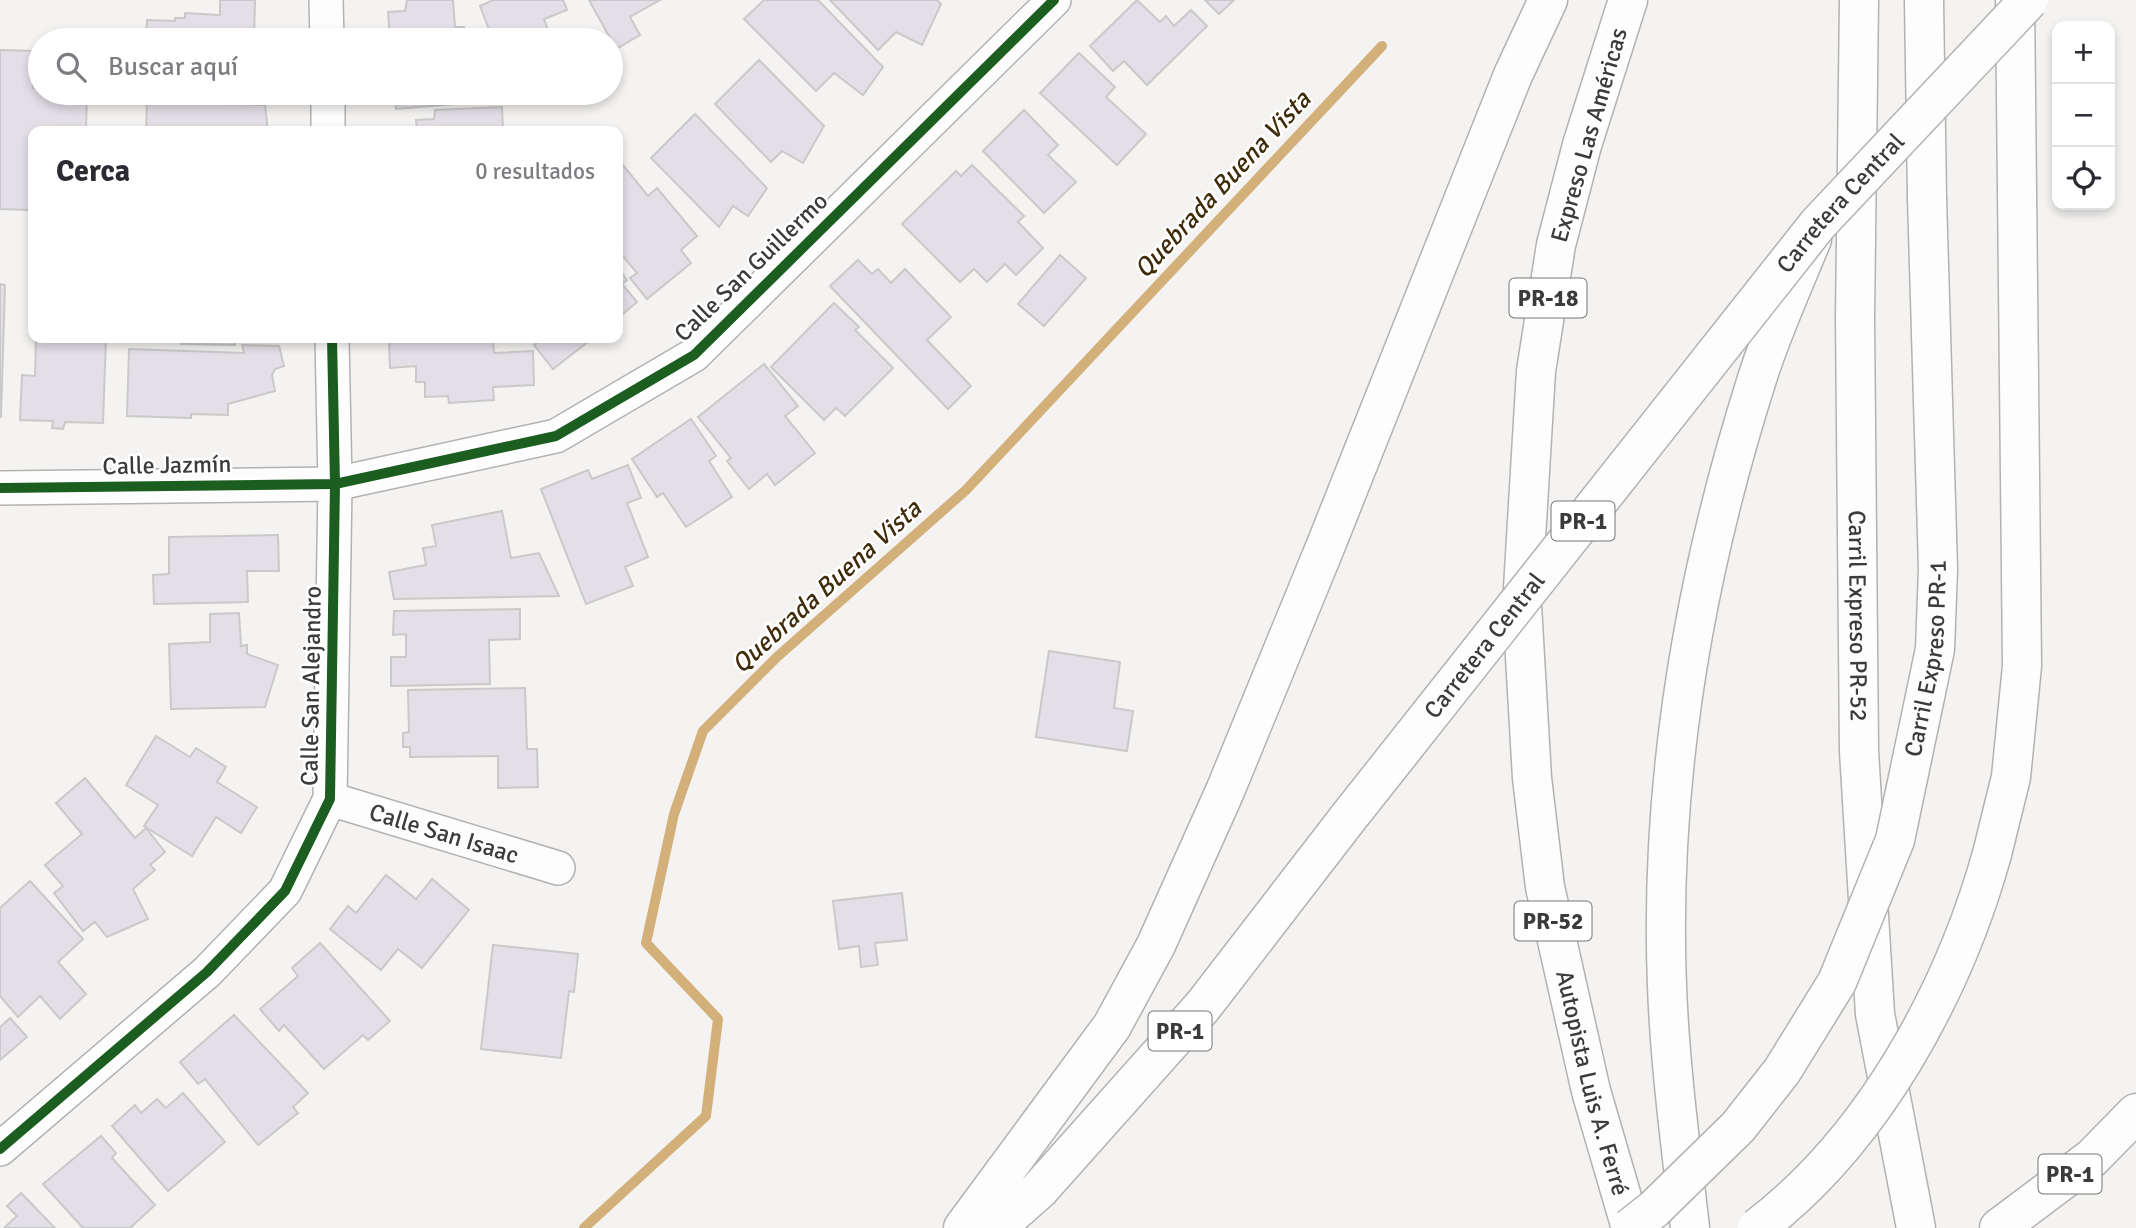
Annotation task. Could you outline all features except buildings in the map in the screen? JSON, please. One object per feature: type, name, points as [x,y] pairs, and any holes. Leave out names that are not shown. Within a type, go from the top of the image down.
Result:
[{"type":"highway","points":[[963,1228],[1112,1026],[1156,944],[1226,791],[1513,75],[1548,0]]},
{"type":"highway","name":"Expreso Las Américas","points":[[1522,606],[1536,371],[1556,245],[1582,145],[1628,0]]},
{"type":"highway","name":"Carril Expreso PR-52","points":[[1859,0],[1855,318],[1859,751],[1875,1014],[1916,1228]]},
{"type":"highway","name":"Carril Expreso PR-1","points":[[1631,1228],[1738,1127],[1782,1071],[1837,982],[1895,840],[1935,649],[1938,569],[1924,0]]},
{"type":"highway","points":[[1757,1228],[1784,1208],[1826,1166],[1906,1054],[1943,989],[1979,902],[2011,777],[2022,666],[2015,0]]},
{"type":"highway","name":"Carretera Central","points":[[996,1228],[1038,1190],[1203,1006],[1348,818],[1818,224],[2029,0]]},
{"type":"highway","points":[[1690,1228],[1667,985],[1671,798],[1687,668],[1722,499],[1741,432],[1757,379],[1818,224]]},
{"type":"highway","name":"Autopista Luis A. Ferré","points":[[1522,606],[1532,778],[1545,887],[1591,1091],[1631,1228]]},
{"type":"highway","name":"PR-1","points":[[1998,1228],[2092,1158],[2136,1113]]},
{"type":"street","points":[[326,0],[327,28]]},
{"type":"street","name":"Calle San Guillermo","points":[[335,484],[556,436],[694,355],[1054,0]]},
{"type":"street","points":[[328,105],[328,126]]},
{"type":"street","name":"Calle San Alejandro","points":[[0,1149],[207,972],[285,891],[330,799],[335,484],[332,343]]},
{"type":"street","name":"Calle Jazmín","points":[[0,488],[335,484]]},
{"type":"street","name":"Calle San Isaac","points":[[330,799],[558,869]]},
{"type":"waterway","name":"Quebrada Buena Vista","points":[[584,1228],[706,1116],[718,1019],[646,943],[674,814],[703,731],[777,657],[966,490],[1382,46]]},
{"type":"cycle path","points":[[0,488],[335,484],[556,436],[694,355],[1054,0]]},
{"type":"cycle path","points":[[0,1149],[207,972],[285,891],[330,799],[335,484],[332,343]]}]
